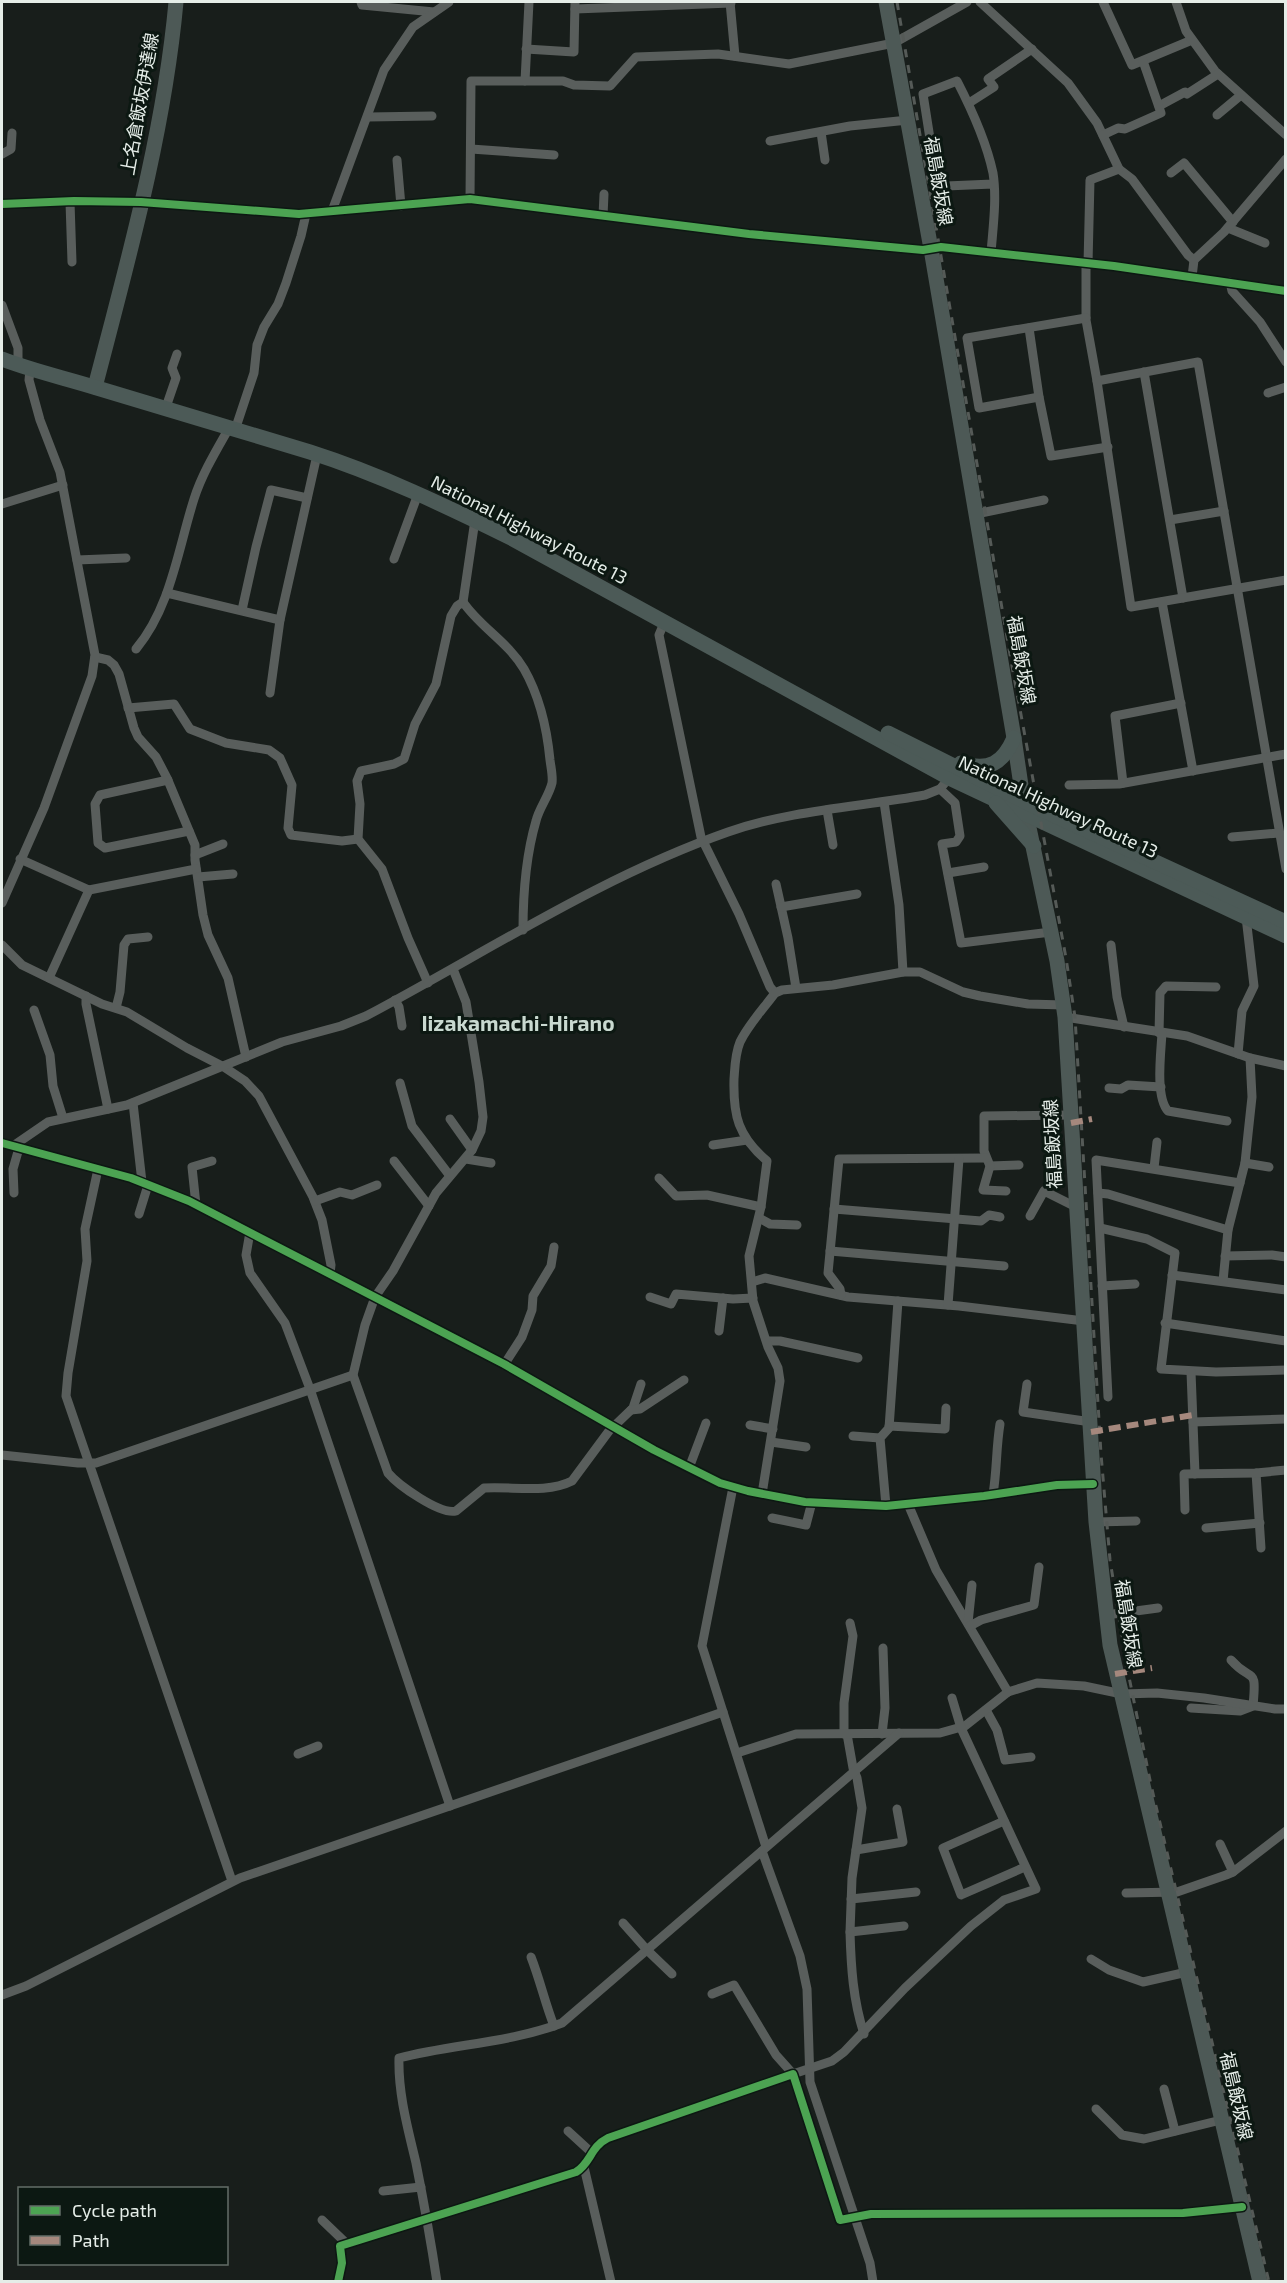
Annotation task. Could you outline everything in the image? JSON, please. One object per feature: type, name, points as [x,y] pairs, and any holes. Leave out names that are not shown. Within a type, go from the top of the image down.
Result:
[{"type":"highway","name":"National Highway Route 13","points":[[2,359],[24,368],[95,387],[317,455],[418,494],[475,520],[819,705],[944,784],[1024,807],[1038,808],[1286,922]]},
{"type":"highway","name":"National Highway Route 13","points":[[819,705],[883,731],[1024,807],[1286,936]]},
{"type":"highway","points":[[883,731],[958,762],[979,767],[988,766],[1003,758],[1014,738]]},
{"type":"highway","points":[[989,797],[1034,846]]},
{"type":"main road","name":"上名倉飯坂伊達線","points":[[95,387],[160,119],[176,2]]},
{"type":"main road","name":"福島飯坂線","points":[[886,2],[931,249],[1024,807],[1051,932],[1064,1011],[1093,1484],[1106,1615],[1115,1674],[1122,1694],[1260,2282]]},
{"type":"street","points":[[361,2],[362,5],[434,12]]},
{"type":"street","points":[[332,211],[384,70],[413,27],[448,2]]},
{"type":"street","points":[[525,81],[529,2]]},
{"type":"street","points":[[526,49],[574,52],[575,5],[731,2],[735,56]]},
{"type":"street","points":[[470,199],[471,81],[563,81],[574,85],[610,86],[636,57],[718,54],[789,64],[894,43],[967,2]]},
{"type":"street","points":[[980,2],[1068,83],[1103,135],[1119,169],[1132,179],[1194,260]]},
{"type":"street","points":[[1103,2],[1132,65],[1192,40]]},
{"type":"street","points":[[1176,2],[1181,22],[1218,74],[1286,135]]},
{"type":"street","points":[[969,103],[994,87],[988,79],[1032,49]]},
{"type":"street","points":[[1103,135],[1118,128],[1125,129],[1161,114],[1143,61]]},
{"type":"street","points":[[1159,106],[1185,92],[1187,94],[1218,74]]},
{"type":"street","points":[[991,253],[994,208],[993,174],[980,127],[957,81],[923,94],[936,177],[946,186],[993,184]]},
{"type":"street","points":[[1217,115],[1240,94]]},
{"type":"street","points":[[368,117],[432,116]]},
{"type":"street","points":[[770,141],[850,126],[908,120]]},
{"type":"street","points":[[821,132],[825,160]]},
{"type":"street","points":[[2,154],[11,148],[12,133]]},
{"type":"street","points":[[471,149],[554,155]]},
{"type":"street","points":[[1192,277],[1194,260],[1230,225],[1286,159]]},
{"type":"street","points":[[397,160],[400,206]]},
{"type":"street","points":[[1171,173],[1184,163],[1230,225],[1265,243]]},
{"type":"street","points":[[1119,169],[1090,180],[1086,318],[1108,447],[1112,492],[1131,607],[1286,580]]},
{"type":"street","points":[[603,216],[604,194]]},
{"type":"street","points":[[2,204],[70,201],[141,202],[267,213],[306,214],[470,199],[749,234],[923,250],[940,248],[991,253],[1192,277],[1286,291]]},
{"type":"street","points":[[70,201],[72,262]]},
{"type":"street","points":[[136,649],[167,593],[195,496],[209,463],[232,429],[254,373],[257,345],[286,283],[306,214]]},
{"type":"street","points":[[1230,282],[1232,291],[1260,322],[1286,362]]},
{"type":"street","points":[[2,305],[29,380],[40,420],[60,472],[95,657],[92,676],[44,808],[2,903]]},
{"type":"street","points":[[1039,397],[979,408],[967,338],[1086,318]]},
{"type":"street","points":[[1029,328],[1039,397],[1051,456],[1108,447]]},
{"type":"street","points":[[165,410],[176,378],[172,368],[177,354]]},
{"type":"street","points":[[1097,381],[1198,362],[1286,869]]},
{"type":"street","points":[[1144,372],[1183,598]]},
{"type":"street","points":[[1268,393],[1286,387]]},
{"type":"street","points":[[270,693],[280,620],[317,455]]},
{"type":"street","points":[[2,504],[63,485]]},
{"type":"street","points":[[242,610],[255,547],[271,490],[307,498]]},
{"type":"street","points":[[394,559],[418,494]]},
{"type":"street","points":[[976,514],[1044,500]]},
{"type":"street","points":[[1170,520],[1224,511]]},
{"type":"street","points":[[475,520],[463,602],[470,613],[507,646],[524,669],[537,697],[545,724],[552,780],[535,822],[530,847],[523,902],[523,930]]},
{"type":"street","points":[[77,560],[126,558]]},
{"type":"street","points":[[167,593],[280,620]]},
{"type":"street","points":[[428,983],[382,869],[358,839],[358,774],[404,759],[415,724],[436,684],[451,616],[463,602]]},
{"type":"street","points":[[1162,602],[1193,771]]},
{"type":"street","points":[[664,623],[659,635],[702,842],[739,914],[770,987],[775,993]]},
{"type":"street","points":[[95,657],[108,660],[119,674],[138,737],[156,757],[195,845],[197,873],[208,935],[228,978],[246,1057]]},
{"type":"street","points":[[1123,783],[1115,716],[1180,703]]},
{"type":"street","points":[[128,708],[174,704],[189,729],[226,743],[260,748],[275,753],[280,758],[293,789],[288,828],[291,835],[342,841],[358,839]]},
{"type":"street","points":[[1070,785],[1123,783],[1286,754]]},
{"type":"street","points":[[168,780],[100,795],[95,804],[98,843],[105,848],[189,831]]},
{"type":"street","points":[[14,1193],[13,1169],[16,1147],[48,1122],[133,1102],[282,1042],[341,1026],[396,1000],[631,872],[702,842],[771,819],[925,795],[944,784],[955,803],[960,836],[956,842],[942,844],[961,942],[1051,932]]},
{"type":"street","points":[[884,802],[899,905],[903,972]]},
{"type":"street","points":[[827,810],[833,845]]},
{"type":"street","points":[[1232,837],[1279,833]]},
{"type":"street","points":[[195,855],[223,844]]},
{"type":"street","points":[[20,859],[89,890],[197,873],[233,874]]},
{"type":"street","points":[[948,873],[984,867]]},
{"type":"street","points":[[776,884],[796,988]]},
{"type":"street","points":[[50,978],[89,890]]},
{"type":"street","points":[[781,907],[857,894]]},
{"type":"street","points":[[1238,1054],[1242,1011],[1254,986],[1246,917]]},
{"type":"street","points":[[116,1008],[120,992],[124,945],[128,939],[148,937]]},
{"type":"street","points":[[2,945],[22,964],[102,1004],[127,1012],[245,1081],[259,1096],[315,1201],[322,1220],[331,1265],[330,1274]]},
{"type":"street","points":[[1111,945],[1124,1028]]},
{"type":"street","points":[[453,969],[466,1002],[483,1108],[481,1131],[469,1155],[436,1193],[393,1270],[375,1297],[364,1325],[353,1375],[388,1473],[397,1483],[440,1509],[451,1512],[456,1511],[483,1488],[552,1488],[572,1481],[614,1426],[631,1410],[641,1384]]},
{"type":"street","points":[[762,1494],[780,1389],[780,1375],[753,1298],[749,1256],[761,1208],[767,1161],[747,1140],[735,1117],[734,1100],[736,1053],[741,1039],[775,993],[903,972],[920,972],[963,992],[1064,1011],[1124,1028],[1187,1036],[1250,1058],[1286,1066]]},
{"type":"street","points":[[1216,987],[1166,986],[1160,993],[1159,1070],[1163,1106],[1168,1111],[1227,1121]]},
{"type":"street","points":[[86,996],[108,1108]]},
{"type":"street","points":[[396,1000],[402,1026]]},
{"type":"street","points":[[34,1010],[50,1054],[53,1086],[63,1118]]},
{"type":"street","points":[[1223,1281],[1228,1230],[1245,1163],[1252,1097],[1250,1058]]},
{"type":"street","points":[[400,1083],[412,1126],[450,1176]]},
{"type":"street","points":[[1109,1088],[1121,1089],[1128,1085],[1161,1087]]},
{"type":"street","points":[[133,1102],[145,1183],[139,1214]]},
{"type":"street","points":[[1006,1191],[983,1190],[988,1162],[983,1130],[984,1116],[1071,1115]]},
{"type":"street","points":[[450,1119],[469,1155],[492,1163]]},
{"type":"street","points":[[713,1145],[747,1140]]},
{"type":"street","points":[[1154,1168],[1157,1142]]},
{"type":"street","points":[[2,1143],[145,1183],[196,1205],[504,1365],[688,1468],[720,1483],[762,1494],[812,1502],[886,1506],[1057,1485],[1093,1484]]},
{"type":"street","points":[[948,1305],[959,1159]]},
{"type":"street","points":[[841,1295],[840,1289],[828,1273],[839,1160],[959,1159],[1019,1166]]},
{"type":"street","points":[[1108,1397],[1096,1160],[1240,1183]]},
{"type":"street","points":[[196,1205],[192,1167],[212,1161]]},
{"type":"street","points":[[394,1161],[429,1206]]},
{"type":"street","points":[[1245,1163],[1269,1167]]},
{"type":"street","points":[[98,1169],[85,1229],[87,1261],[66,1396],[232,1881]]},
{"type":"street","points":[[658,1178],[676,1196],[707,1195],[761,1208]]},
{"type":"street","points":[[315,1201],[340,1192],[352,1195],[377,1185]]},
{"type":"street","points":[[1029,1215],[1044,1191],[1076,1207]]},
{"type":"street","points":[[1098,1193],[1228,1230]]},
{"type":"street","points":[[834,1209],[981,1221],[989,1215],[1000,1217]]},
{"type":"street","points":[[759,1218],[770,1224],[797,1225]]},
{"type":"street","points":[[1100,1228],[1147,1239],[1175,1253],[1161,1369],[1191,1372],[1286,1370]]},
{"type":"street","points":[[250,1232],[247,1238],[246,1263],[250,1273],[285,1323],[310,1389],[450,1806]]},
{"type":"street","points":[[504,1365],[522,1337],[532,1310],[533,1296],[551,1266],[554,1247]]},
{"type":"street","points":[[830,1251],[1004,1266]]},
{"type":"street","points":[[1225,1256],[1285,1256]]},
{"type":"street","points":[[1172,1275],[1286,1290]]},
{"type":"street","points":[[752,1282],[765,1278],[841,1295],[1084,1321]]},
{"type":"street","points":[[1102,1286],[1134,1284]]},
{"type":"street","points":[[650,1298],[671,1304],[676,1294],[753,1298]]},
{"type":"street","points":[[718,1331],[723,1298]]},
{"type":"street","points":[[886,1506],[880,1438],[889,1426],[898,1301]]},
{"type":"street","points":[[1165,1323],[1286,1341]]},
{"type":"street","points":[[767,1341],[780,1341],[858,1358]]},
{"type":"street","points":[[1191,1372],[1195,1474]]},
{"type":"street","points":[[2,1455],[96,1463],[353,1375]]},
{"type":"street","points":[[631,1410],[640,1409],[684,1380]]},
{"type":"street","points":[[1027,1384],[1023,1412],[1091,1422]]},
{"type":"street","points":[[889,1426],[945,1429],[946,1408]]},
{"type":"street","points":[[1193,1422],[1286,1419]]},
{"type":"street","points":[[688,1468],[706,1423]]},
{"type":"street","points":[[993,1494],[998,1467],[996,1450],[1000,1424]]},
{"type":"street","points":[[750,1425],[773,1429]]},
{"type":"street","points":[[853,1436],[880,1438]]},
{"type":"street","points":[[771,1442],[806,1448]]},
{"type":"street","points":[[1185,1510],[1184,1474],[1256,1473],[1286,1470]]},
{"type":"street","points":[[1256,1473],[1261,1548]]},
{"type":"street","points":[[733,1487],[702,1646],[737,1753],[764,1849],[800,1956],[807,1989],[810,2082],[856,2218],[870,2263],[873,2282]]},
{"type":"street","points":[[772,1518],[806,1525],[812,1502]]},
{"type":"street","points":[[908,1504],[936,1570],[1008,1692]]},
{"type":"street","points":[[1096,1522],[1136,1521]]},
{"type":"street","points":[[1206,1528],[1260,1523]]},
{"type":"street","points":[[969,1624],[1034,1605],[1039,1568]]},
{"type":"street","points":[[969,1624],[972,1585]]},
{"type":"street","points":[[1106,1615],[1158,1608]]},
{"type":"street","points":[[850,1623],[853,1636],[844,1703],[845,1734],[855,1771],[861,1808],[851,1899],[850,1932],[852,1979],[857,2013],[864,2034]]},
{"type":"street","points":[[882,1734],[885,1708],[883,1648]]},
{"type":"street","points":[[1231,1660],[1252,1675],[1255,1682],[1253,1706]]},
{"type":"street","points":[[737,1753],[796,1734],[940,1733],[961,1728],[1008,1692],[1030,1684],[1059,1684],[1122,1694],[1158,1693],[1253,1706],[1286,1708]]},
{"type":"street","points":[[338,2282],[342,2264],[340,2247],[576,2172],[584,2167],[600,2142],[608,2138],[832,2061],[864,2034],[899,1994],[971,1926],[1004,1900],[1036,1889],[961,1728],[952,1698]]},
{"type":"street","points":[[1191,1708],[1240,1711],[1253,1706]]},
{"type":"street","points":[[986,1710],[997,1730],[1005,1760],[1031,1757]]},
{"type":"street","points":[[2,1995],[26,1986],[232,1881],[723,1712]]},
{"type":"street","points":[[436,2282],[428,2220],[402,2100],[399,2058],[500,2040],[562,2023],[899,1733]]},
{"type":"street","points":[[298,1754],[318,1746]]},
{"type":"street","points":[[856,1850],[903,1842],[897,1809]]},
{"type":"street","points":[[1004,1821],[943,1848],[961,1895],[1025,1867]]},
{"type":"street","points":[[1126,1893],[1177,1892],[1233,1872],[1284,1834]]},
{"type":"street","points":[[1220,1844],[1233,1872]]},
{"type":"street","points":[[851,1899],[916,1892]]},
{"type":"street","points":[[623,1923],[646,1950],[672,1974]]},
{"type":"street","points":[[850,1932],[904,1926]]},
{"type":"street","points":[[531,1957],[542,1987],[542,1996],[554,2026]]},
{"type":"street","points":[[1091,1959],[1109,1970],[1143,1982],[1186,1972]]},
{"type":"street","points":[[712,1994],[734,1985],[776,2055],[793,2074],[840,2220],[871,2214],[1183,2213],[1242,2207]]},
{"type":"street","points":[[1164,2089],[1176,2131]]},
{"type":"street","points":[[1096,2109],[1122,2135],[1144,2139],[1221,2120]]},
{"type":"street","points":[[568,2131],[592,2153]]},
{"type":"street","points":[[584,2167],[612,2282]]},
{"type":"street","points":[[383,2191],[421,2187]]},
{"type":"street","points":[[322,2220],[347,2244]]},
{"type":"railway","points":[[897,2],[1075,1017],[1101,1454],[1110,1560],[1128,1672],[1151,1785],[1269,2282]]},
{"type":"marked path","points":[[1071,1123],[1092,1119]]},
{"type":"marked path","points":[[1091,1432],[1193,1415]]},
{"type":"marked path","points":[[1115,1674],[1152,1668]]},
{"type":"cycle path","points":[[2,204],[74,201],[141,202],[299,214],[470,199],[749,234],[923,250],[941,247],[1114,266],[1286,291]]},
{"type":"cycle path","points":[[2,1143],[131,1178],[189,1201],[504,1364],[654,1450],[720,1483],[805,1502],[886,1506],[984,1496],[1057,1485],[1093,1484]]},
{"type":"cycle path","points":[[338,2282],[342,2263],[340,2246],[576,2172],[608,2138],[793,2074],[840,2220],[871,2214],[1183,2213],[1242,2207]]},
{"type":"district","name":"Iizakamachi-Hirano","points":[[518,1024]]}]
